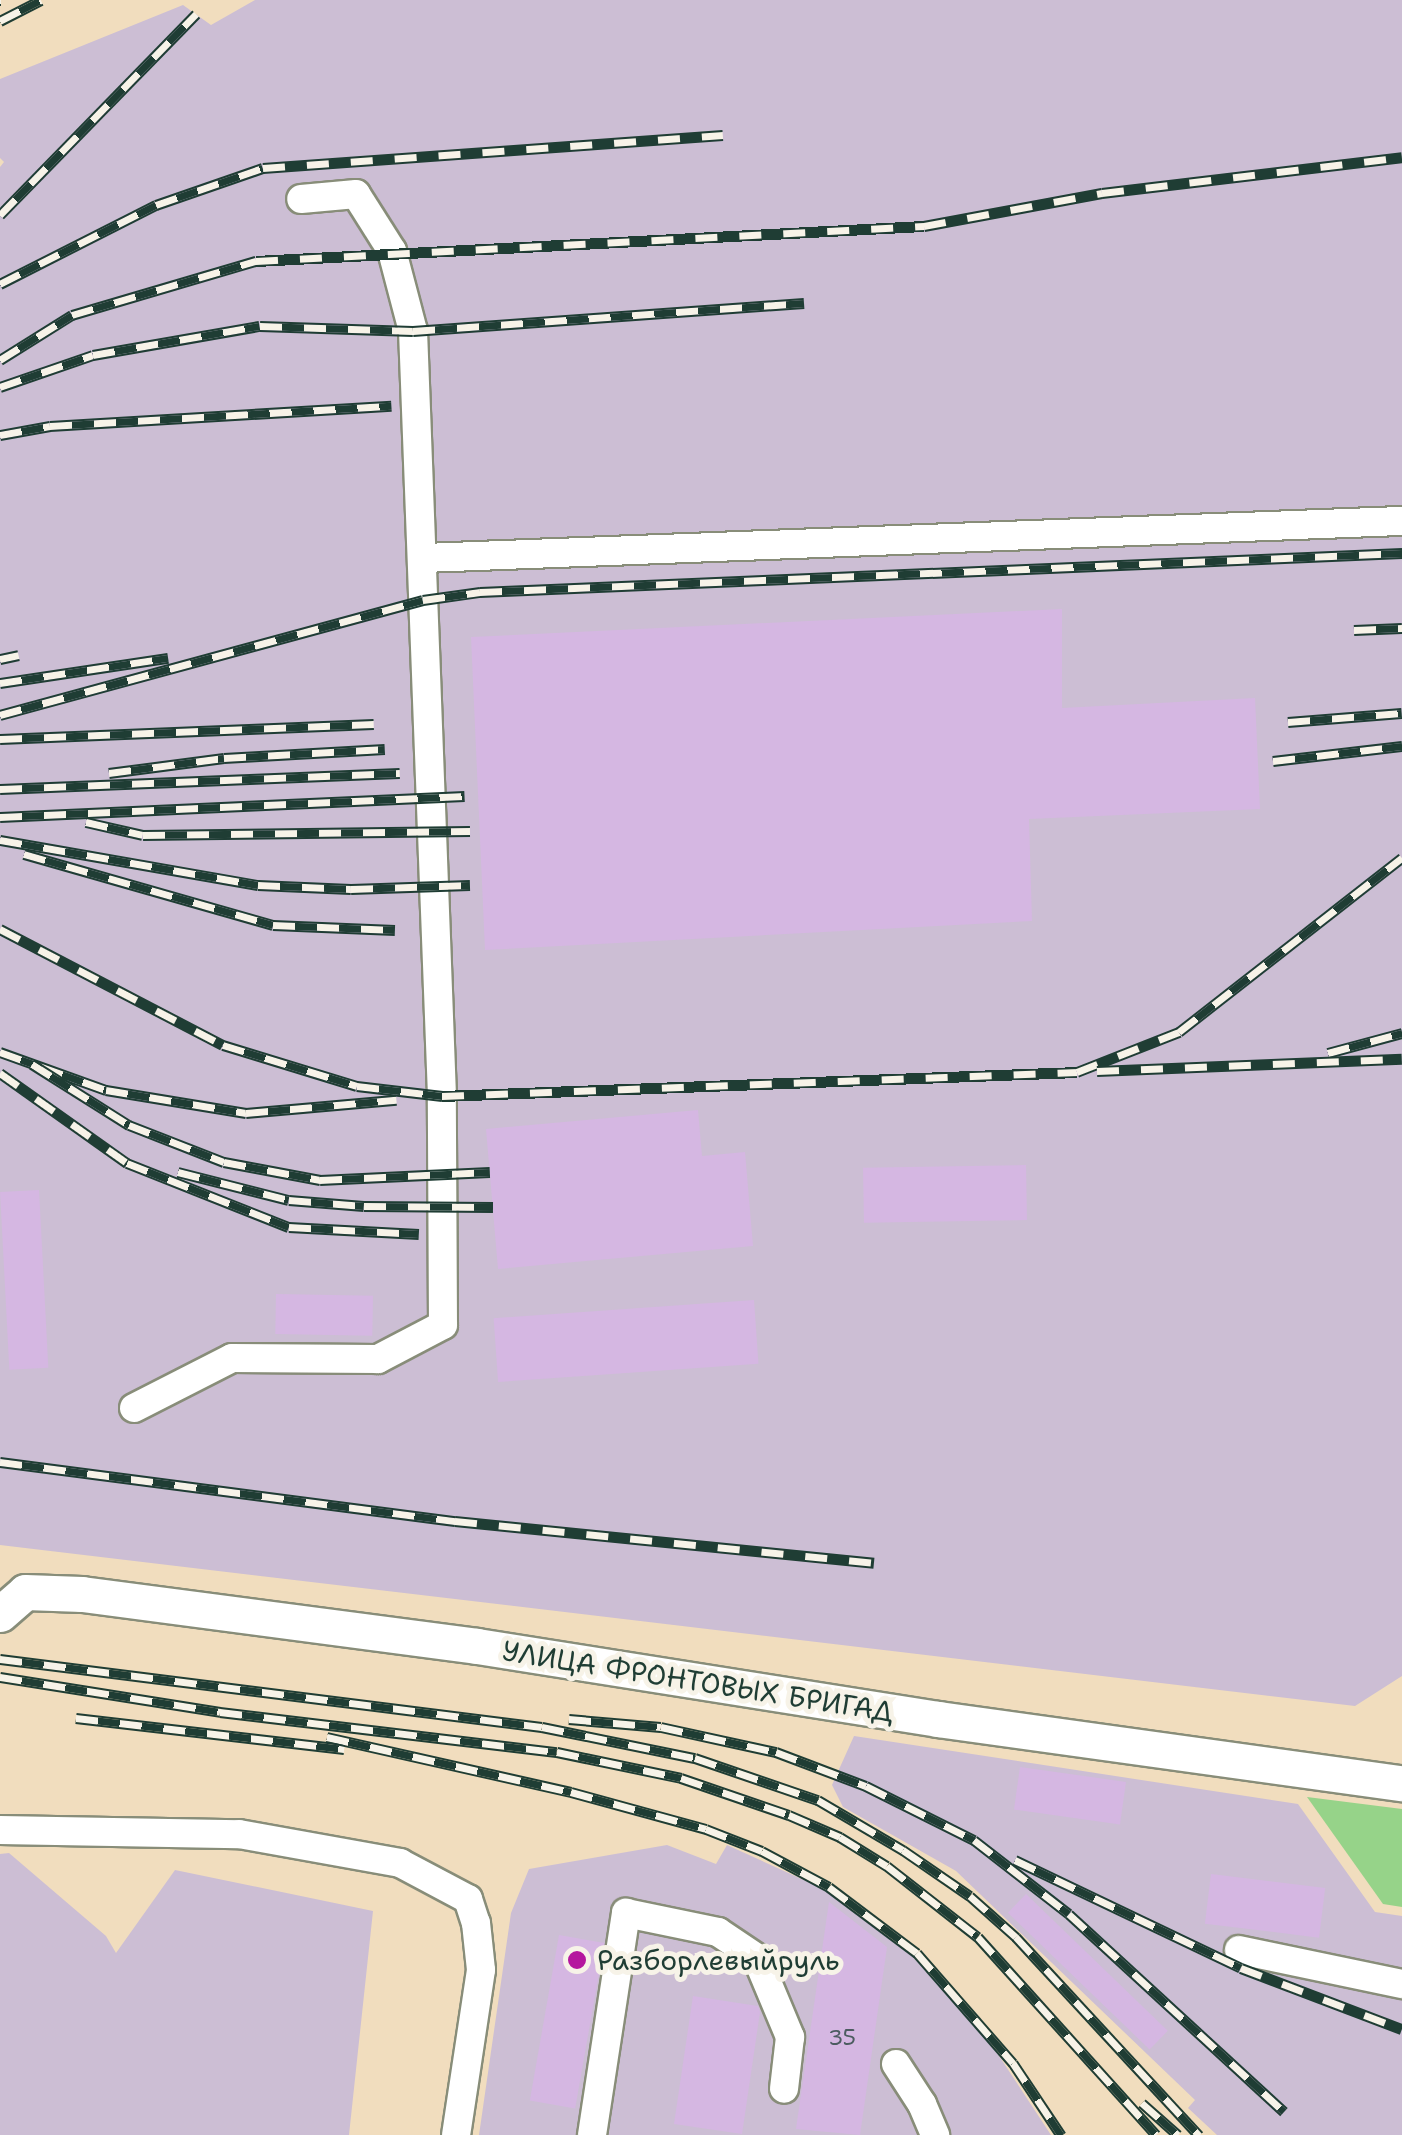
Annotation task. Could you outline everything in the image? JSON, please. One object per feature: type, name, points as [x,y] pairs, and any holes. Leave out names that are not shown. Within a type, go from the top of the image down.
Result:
[{"type":"main road","name":"УЛИЦА ФРОНТОВЫХ БРИГАД","points":[[8,1597],[82,1594],[477,1646],[938,1719],[1402,1783]]},
{"type":"street","points":[[134,1408],[232,1358],[378,1359],[443,1325],[442,1096],[414,331],[392,251],[356,194],[301,199]]},
{"type":"street","points":[[424,558],[1402,521]]},
{"type":"street","points":[[0,1830],[239,1834],[400,1863],[468,1899],[476,1923],[481,1970],[456,2135]]},
{"type":"street","points":[[592,2135],[626,1913],[718,1932],[756,1958],[790,2037],[784,2089]]},
{"type":"street","points":[[1239,1950],[1402,1984]]},
{"type":"street","points":[[896,2064],[922,2104],[935,2135]]},
{"type":"shaded area","points":[[255,0],[1402,0],[1402,1676],[1355,1706],[0,1545],[0,167],[4,162],[0,158],[0,79],[183,5],[211,25]]},
{"type":"shaded area","points":[[854,1736],[1298,1804],[1375,1912],[1402,1916],[1402,2135],[1217,2135],[1188,2108],[1195,2100],[956,1871],[843,1807],[832,1785]]},
{"type":"shaded area","points":[[667,1845],[716,1864],[727,1845],[826,1890],[910,1954],[976,2021],[1051,2135],[479,2135],[511,1913],[529,1869]]},
{"type":"shaded area","points":[[9,1853],[106,1936],[116,1953],[175,1870],[373,1911],[349,2135],[0,2135],[0,1854]]},
{"type":"green space","points":[[1307,1797],[1402,1809],[1402,1907],[1383,1904]]},
{"type":"building","points":[[1062,609],[1062,708],[1255,698],[1260,809],[1029,819],[1032,921],[485,950],[471,637]]},
{"type":"building","points":[[698,1110],[702,1156],[745,1152],[753,1246],[498,1269],[486,1129]]},
{"type":"building","points":[[1026,1165],[1027,1220],[864,1223],[863,1168]]},
{"type":"building","points":[[39,1190],[48,1368],[9,1370],[0,1192]]},
{"type":"building","points":[[276,1294],[373,1296],[372,1336],[275,1334]]},
{"type":"building","points":[[754,1300],[758,1364],[498,1382],[494,1318]]},
{"type":"building","points":[[1020,1767],[1126,1782],[1120,1824],[1014,1810]]},
{"type":"building","points":[[1211,1874],[1325,1888],[1319,1938],[1205,1924]]},
{"type":"building","points":[[1026,1894],[1168,2031],[1150,2050],[1008,1913]]},
{"type":"building","points":[[829,1902],[887,1947],[860,2135],[796,2129]]},
{"type":"building","points":[[559,1935],[604,1943],[575,2108],[530,2100]]},
{"type":"building","points":[[693,1996],[758,2006],[742,2134],[674,2124]]},
{"type":"railway","points":[[0,21],[41,0]]},
{"type":"railway","points":[[0,215],[196,14]]},
{"type":"railway","points":[[0,284],[156,205],[263,168],[723,135]]},
{"type":"railway","points":[[0,360],[72,315],[256,261],[924,226],[1102,193],[1402,157]]},
{"type":"railway","points":[[0,387],[93,355],[260,326],[413,331],[804,303]]},
{"type":"railway","points":[[0,435],[50,426],[391,406]]},
{"type":"railway","points":[[0,715],[423,600],[480,592],[1402,553]]},
{"type":"railway","points":[[1354,630],[1402,628]]},
{"type":"railway","points":[[0,659],[19,655]]},
{"type":"railway","points":[[0,683],[168,658]]},
{"type":"railway","points":[[1288,722],[1402,713]]},
{"type":"railway","points":[[0,739],[374,724]]},
{"type":"railway","points":[[1273,761],[1402,746]]},
{"type":"railway","points":[[109,773],[224,758],[385,749]]},
{"type":"railway","points":[[0,789],[400,773]]},
{"type":"railway","points":[[0,817],[465,796]]},
{"type":"railway","points":[[86,822],[143,835],[470,831]]},
{"type":"railway","points":[[0,840],[258,885],[351,889],[470,885]]},
{"type":"railway","points":[[24,854],[273,925],[395,930]]},
{"type":"railway","points":[[0,929],[223,1045],[357,1086],[442,1096],[1077,1072],[1179,1032],[1402,858]]},
{"type":"railway","points":[[1328,1053],[1402,1033]]},
{"type":"railway","points":[[0,1052],[106,1090],[246,1113],[396,1100]]},
{"type":"railway","points":[[1097,1071],[1402,1059]]},
{"type":"railway","points":[[32,1064],[129,1125],[224,1162],[320,1180],[490,1172]]},
{"type":"railway","points":[[0,1073],[127,1163],[289,1227],[419,1234]]},
{"type":"railway","points":[[178,1172],[289,1200],[364,1206],[493,1207]]},
{"type":"railway","points":[[0,1462],[455,1521],[874,1563]]},
{"type":"railway","points":[[0,1659],[542,1727],[695,1758],[818,1800],[903,1850],[970,1896],[1016,1937],[1199,2135]]},
{"type":"railway","points":[[0,1677],[220,1712],[557,1752],[681,1778],[789,1815],[840,1837],[887,1866],[978,1937],[1156,2135]]},
{"type":"railway","points":[[76,1718],[344,1749]]},
{"type":"railway","points":[[569,1719],[661,1727],[776,1752],[866,1786],[974,1840],[1069,1914],[1284,2112]]},
{"type":"railway","points":[[327,1737],[571,1792],[706,1829],[762,1851],[829,1887],[917,1953],[1013,2063],[1061,2135]]},
{"type":"railway","points":[[1015,1860],[1241,1968],[1402,2029]]},
{"type":"railway","points":[[1142,2103],[1178,2135]]},
{"type":"place","name":"Разборлевыйруль","points":[[577,1960]]}]
